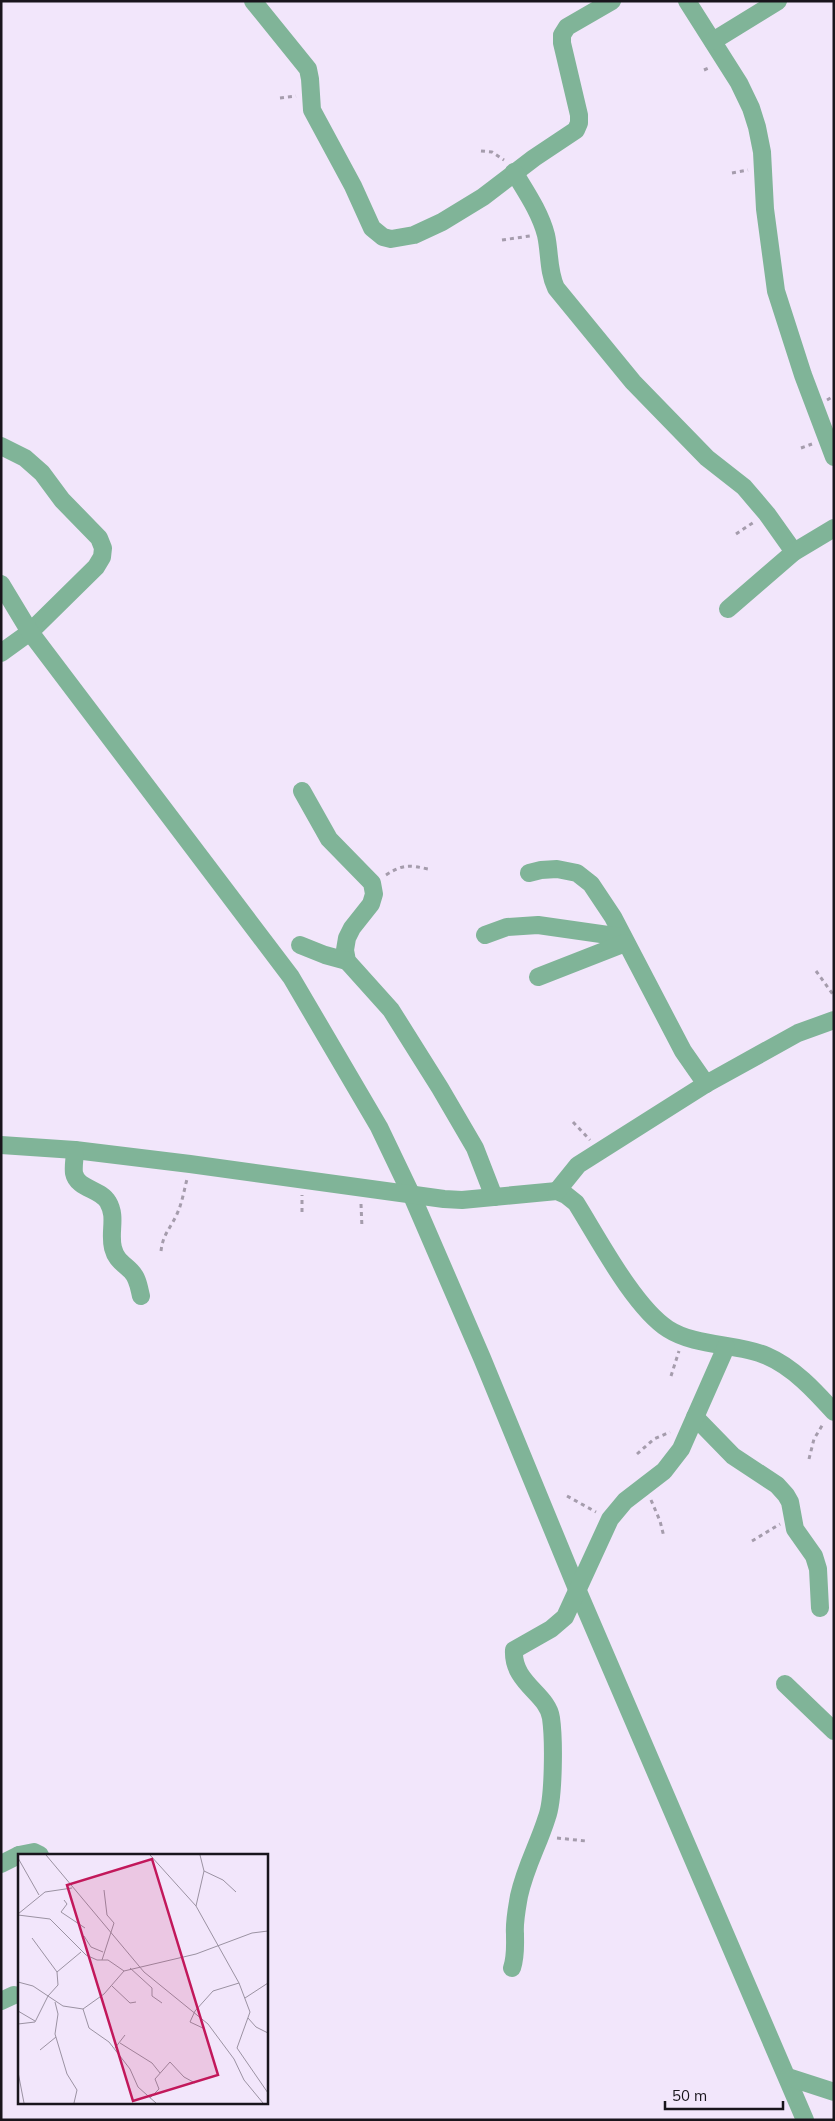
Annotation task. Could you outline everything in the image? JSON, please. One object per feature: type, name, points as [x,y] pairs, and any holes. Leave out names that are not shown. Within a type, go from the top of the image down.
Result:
[{"type":"street","points":[[253,1],[308,69],[312,110],[353,186],[372,228],[383,237],[400,238],[414,235],[442,222],[483,197],[514,172],[576,130],[579,123],[579,115],[562,43],[562,35],[567,27],[612,1]]},
{"type":"street","points":[[687,1],[739,83],[751,108],[762,152],[765,209],[776,291],[803,375],[834,457]]},
{"type":"street","points":[[713,41],[778,1]]},
{"type":"street","points":[[514,172],[534,205],[545,234],[552,279],[556,288],[646,395],[706,458],[744,487],[768,514],[794,552]]},
{"type":"street","points":[[1,446],[25,458],[42,473],[62,500],[99,538],[103,548],[102,557],[96,567],[30,632],[1,653]]},
{"type":"street","points":[[728,609],[794,552],[834,528]]},
{"type":"street","points":[[1,584],[30,632],[291,977],[379,1127],[412,1196],[486,1367],[577,1589],[805,2120]]},
{"type":"street","points":[[302,791],[329,838],[372,883],[374,894],[371,904],[352,928],[347,938],[345,950],[347,961],[391,1010],[440,1088],[475,1148],[494,1197]]},
{"type":"street","points":[[529,874],[541,870],[557,869],[577,874],[591,884],[602,899],[683,1051],[706,1084]]},
{"type":"street","points":[[485,935],[507,927],[538,925],[624,940]]},
{"type":"street","points":[[538,977],[624,940]]},
{"type":"street","points":[[300,945],[347,961]]},
{"type":"street","points":[[557,1191],[578,1165],[706,1084],[798,1033],[834,1020]]},
{"type":"street","points":[[1,1145],[75,1150],[190,1164],[412,1196],[462,1200],[557,1191],[576,1203],[626,1283],[650,1314],[668,1329],[683,1336],[766,1356],[787,1368],[830,1415]]},
{"type":"street","points":[[75,1150],[74,1173],[82,1184],[99,1192],[107,1200],[113,1212],[112,1246],[116,1257],[132,1272],[137,1280],[140,1296]]},
{"type":"street","points":[[512,1968],[516,1958],[514,1933],[524,1872],[547,1817],[551,1800],[551,1716],[545,1705],[516,1668],[514,1650],[551,1629],[565,1618],[610,1519],[625,1501],[664,1471],[681,1449],[726,1347]]},
{"type":"street","points":[[692,1424],[733,1456],[777,1485],[790,1502],[791,1518],[795,1529],[814,1556],[818,1570],[820,1608]]},
{"type":"street","points":[[785,1684],[834,1730]]},
{"type":"street","points":[[24,1854],[34,1852],[38,1854]]},
{"type":"street","points":[[1,1864],[18,1856]]},
{"type":"street","points":[[788,2077],[834,2092]]},
{"type":"path","points":[[481,151],[492,152],[502,158],[514,172]]},
{"type":"path","points":[[502,240],[545,234]]},
{"type":"path","points":[[736,534],[768,514]]},
{"type":"path","points":[[372,883],[400,867],[411,865],[428,869]]},
{"type":"path","points":[[816,971],[834,996]]},
{"type":"path","points":[[573,1122],[601,1151]]},
{"type":"path","points":[[161,1251],[162,1238],[176,1216],[182,1201],[190,1164]]},
{"type":"path","points":[[361,1188],[362,1228]]},
{"type":"path","points":[[671,1376],[683,1336]]},
{"type":"path","points":[[809,1459],[814,1438],[830,1415]]},
{"type":"path","points":[[637,1454],[654,1439],[692,1424]]},
{"type":"path","points":[[643,1487],[660,1521],[664,1537]]},
{"type":"path","points":[[567,1496],[610,1519]]},
{"type":"path","points":[[752,1541],[791,1518]]},
{"type":"path","points":[[539,1835],[586,1841]]}]
